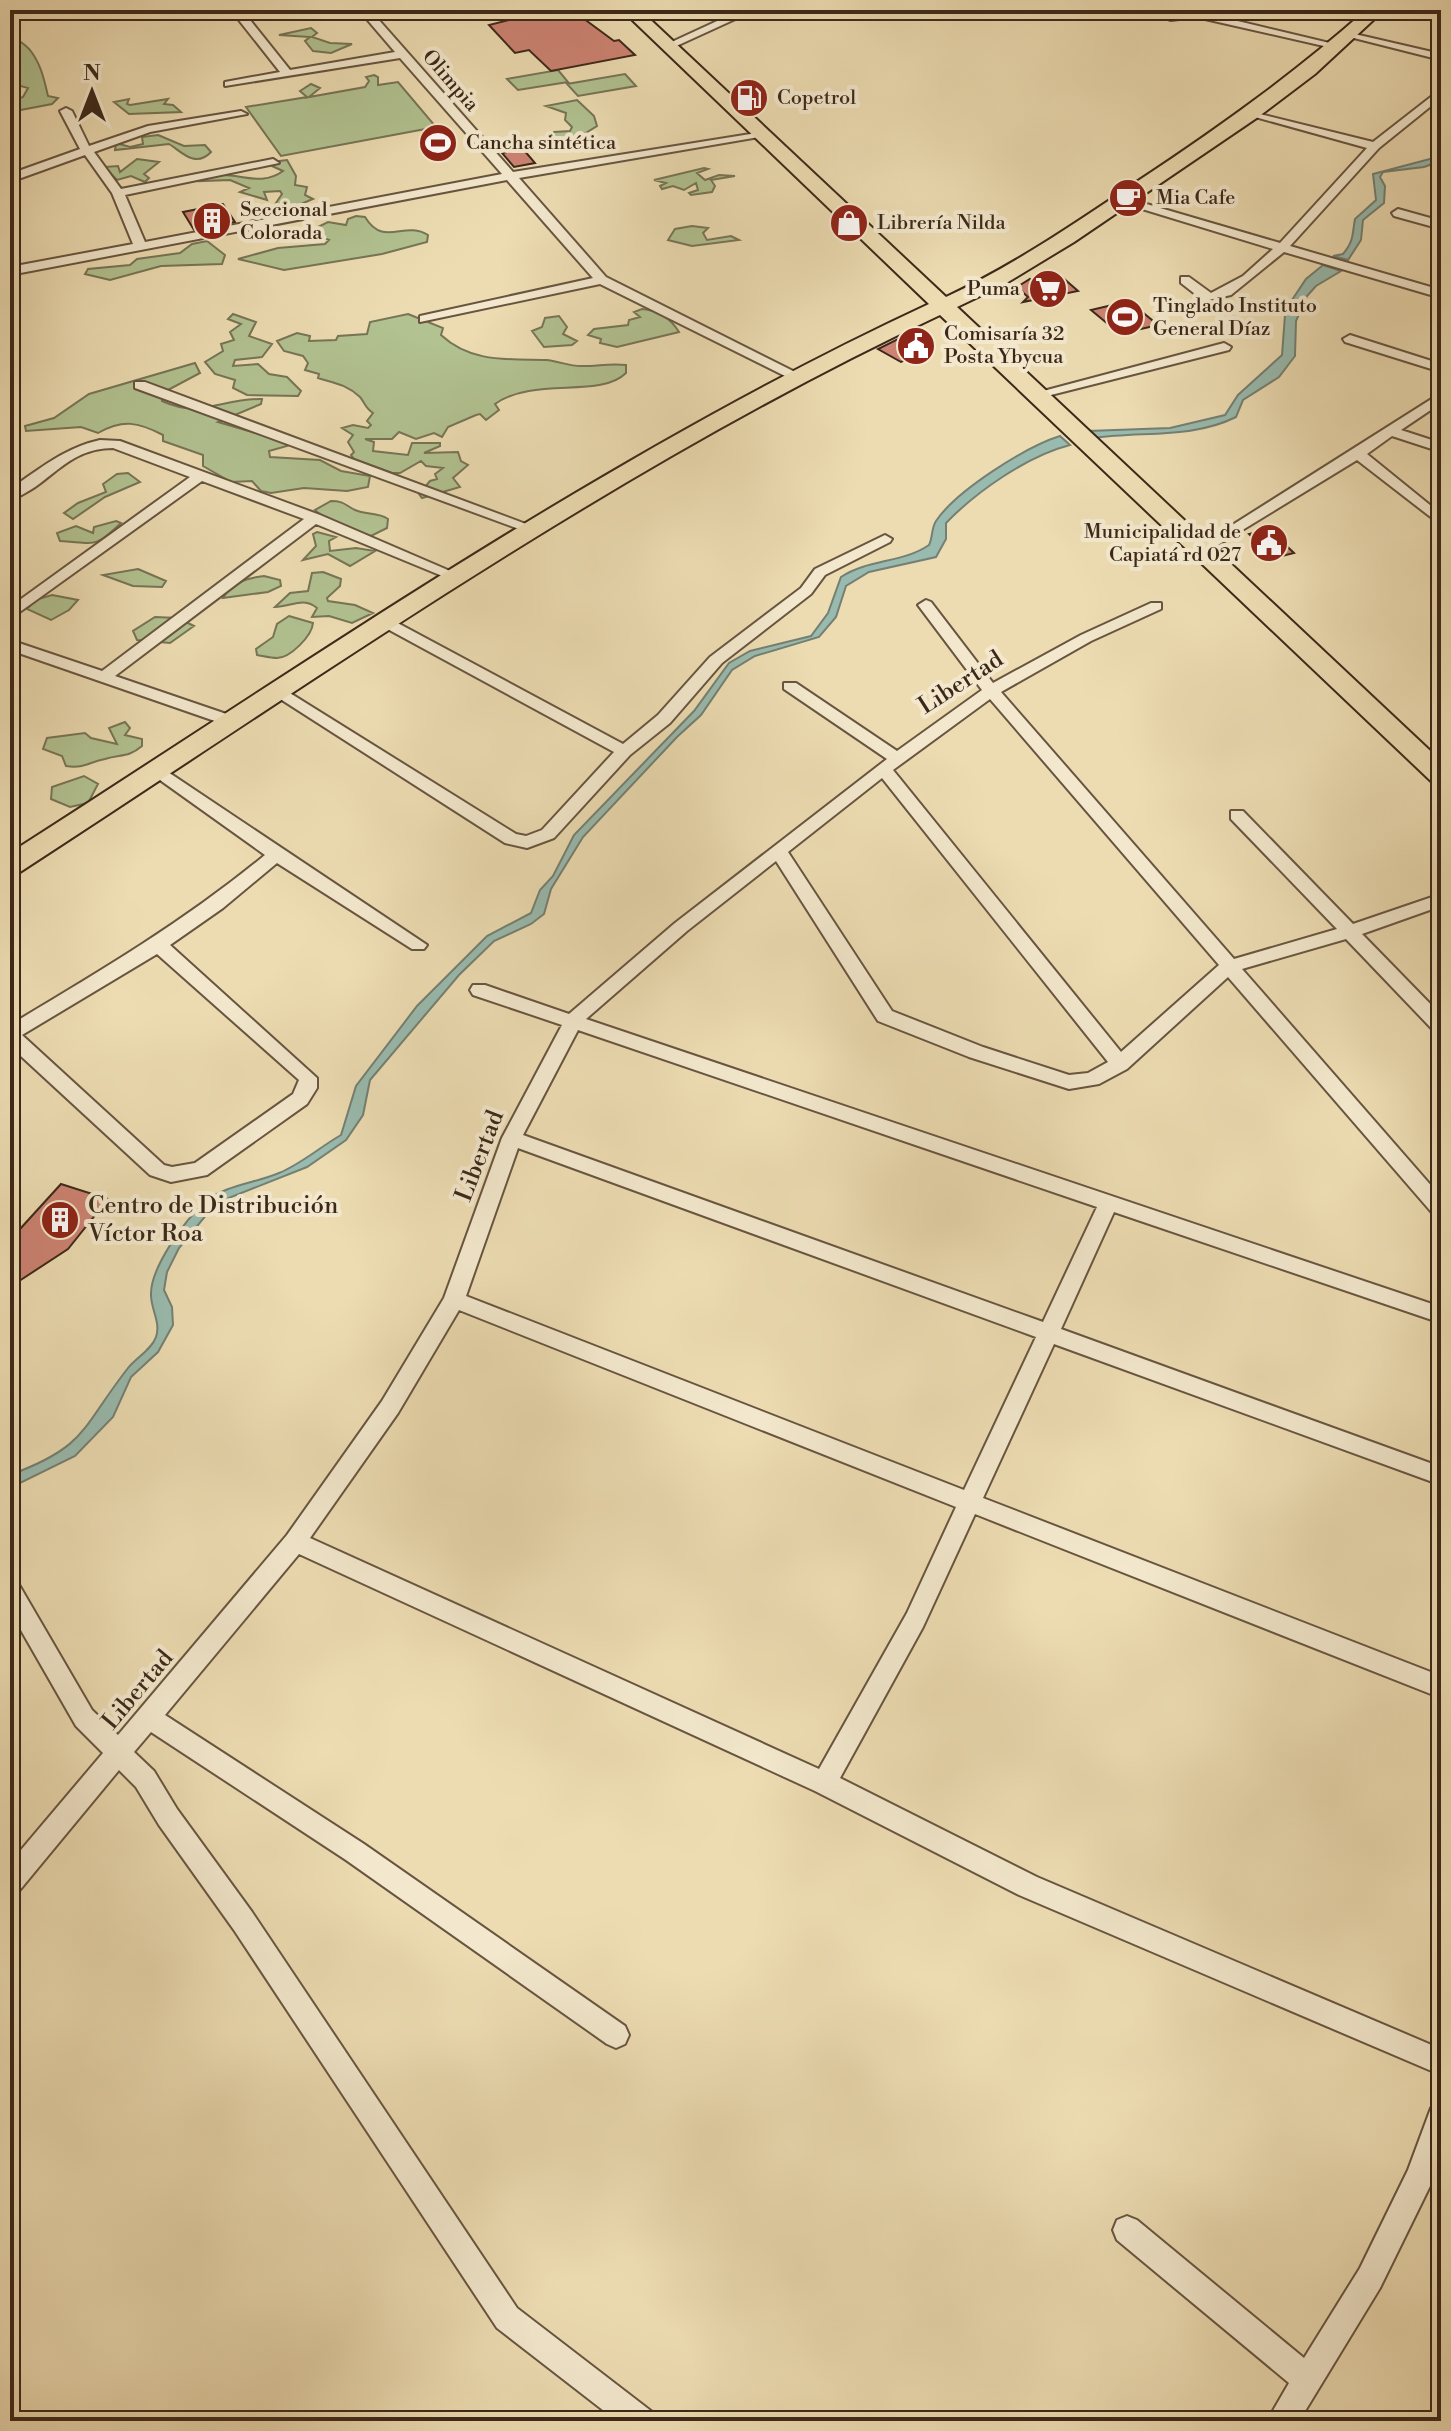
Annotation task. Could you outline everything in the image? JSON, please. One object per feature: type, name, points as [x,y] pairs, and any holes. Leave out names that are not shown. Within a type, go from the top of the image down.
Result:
[{"type":"main road","points":[[630,10],[1441,776]]},
{"type":"main road","points":[[10,866],[457,577],[535,530],[796,376],[996,281],[1252,113],[1344,40],[1376,10]]},
{"type":"street","points":[[236,10],[287,74]]},
{"type":"street","name":"Olimpia","points":[[364,10],[602,280]]},
{"type":"street","points":[[668,46],[750,10]]},
{"type":"street","points":[[1145,10],[1171,17],[1196,14],[1441,57]]},
{"type":"street","points":[[229,84],[403,54]]},
{"type":"street","points":[[1185,280],[1205,296],[1216,298],[1254,274],[1375,146],[1441,92]]},
{"type":"street","points":[[1426,106],[1441,109]]},
{"type":"street","points":[[66,111],[118,193],[141,247]]},
{"type":"street","points":[[1252,113],[1375,146]]},
{"type":"street","points":[[10,178],[87,148],[148,129],[241,114]]},
{"type":"street","points":[[10,271],[510,176],[759,134]]},
{"type":"street","points":[[118,193],[273,163]]},
{"type":"street","points":[[1122,201],[1349,264],[1441,294]]},
{"type":"street","points":[[1398,213],[1441,225]]},
{"type":"street","points":[[425,319],[602,280],[796,376]]},
{"type":"street","points":[[1350,339],[1441,368]]},
{"type":"street","points":[[1039,394],[1224,347]]},
{"type":"street","points":[[140,385],[535,530]]},
{"type":"street","points":[[1203,548],[1441,397]]},
{"type":"street","points":[[1390,431],[1441,448]]},
{"type":"street","points":[[13,492],[80,447],[101,442],[115,444],[315,518],[457,577]]},
{"type":"street","points":[[1357,453],[1441,521]]},
{"type":"street","points":[[10,614],[200,476]]},
{"type":"street","points":[[103,678],[315,518]]},
{"type":"street","points":[[279,693],[511,839],[527,842],[548,834],[624,751],[664,719],[716,660],[794,601],[820,572],[885,539]]},
{"type":"street","points":[[926,605],[991,691],[1441,1210]]},
{"type":"street","name":"Libertad","points":[[10,1882],[295,1542],[390,1407],[454,1300],[512,1138],[574,1020],[681,927],[890,763],[991,691],[1086,638],[1156,606]]},
{"type":"street","points":[[387,623],[624,751]]},
{"type":"street","points":[[10,645],[235,723]]},
{"type":"street","points":[[790,686],[890,763],[1120,1064]]},
{"type":"street","points":[[159,771],[276,855],[418,945]]},
{"type":"street","points":[[1237,815],[1441,1026]]},
{"type":"street","points":[[778,851],[876,1004],[893,1021],[1069,1082],[1092,1079],[1120,1064],[1228,967],[1351,931],[1441,900]]},
{"type":"street","points":[[158,945],[308,1078],[308,1088],[300,1099],[200,1170],[171,1175],[157,1170],[10,1035],[158,945],[217,904],[276,855]]},
{"type":"street","points":[[479,990],[1441,1315]]},
{"type":"street","points":[[512,1138],[1441,1476]]},
{"type":"street","points":[[824,1783],[915,1620],[1109,1202]]},
{"type":"street","points":[[454,1300],[970,1503],[1439,1681]]},
{"type":"street","points":[[295,1542],[824,1783],[1028,1886],[1441,2062]]},
{"type":"street","points":[[10,1590],[84,1718],[145,1779],[507,2318],[641,2421]]},
{"type":"street","points":[[150,1718],[355,1852],[616,2035]]},
{"type":"street","points":[[1282,2421],[1370,2278],[1420,2176],[1441,2118]]},
{"type":"street","points":[[1127,2230],[1306,2379]]},
{"type":"green space","points":[[311,28],[317,33],[312,37],[330,43],[352,44],[331,53],[313,51],[305,41],[310,37],[279,35]]},
{"type":"green space","points":[[10,32],[34,55],[48,96],[58,98],[52,104],[10,112],[10,102],[23,97],[28,88],[10,83]]},
{"type":"green space","points":[[558,70],[568,82],[518,90],[507,79]]},
{"type":"green space","points":[[625,74],[636,86],[578,96],[567,84]]},
{"type":"green space","points":[[366,77],[378,77],[378,85],[398,82],[436,127],[281,156],[246,107],[307,97],[300,91],[311,84],[320,88],[309,97],[365,87],[369,81]]},
{"type":"green space","points":[[129,99],[127,104],[130,105],[168,99],[164,104],[173,105],[181,112],[129,114],[114,102]]},
{"type":"green space","points":[[577,100],[594,116],[597,126],[576,139],[549,139],[554,132],[570,131],[572,127],[565,120],[566,113],[546,106]]},
{"type":"green space","points":[[158,135],[184,146],[205,145],[211,152],[194,159],[169,144],[115,150],[116,143],[130,147],[143,144],[142,137]]},
{"type":"green space","points":[[137,159],[159,162],[144,174],[149,178],[145,182],[131,176],[117,180],[104,167],[118,166],[120,172]]},
{"type":"green space","points":[[287,160],[296,176],[295,185],[307,187],[305,195],[313,199],[301,204],[305,210],[293,211],[292,206],[274,206],[282,194],[280,191],[264,192],[267,200],[240,192],[249,188],[230,180],[201,181],[222,175],[263,179],[283,171],[272,166],[272,162]]},
{"type":"green space","points":[[708,169],[697,173],[705,180],[719,175],[735,176],[711,180],[715,186],[712,192],[691,195],[689,193],[698,190],[696,183],[684,190],[673,186],[662,189],[660,186],[666,183],[654,180]]},
{"type":"green space","points":[[365,217],[379,231],[419,231],[428,235],[427,242],[382,254],[284,270],[238,259],[278,248],[325,244],[329,240],[316,235],[318,227],[328,222],[346,225],[348,219]]},
{"type":"green space","points":[[692,226],[708,228],[703,233],[707,240],[731,236],[739,240],[692,246],[668,240],[675,229]]},
{"type":"green space","points":[[207,241],[225,255],[222,264],[161,266],[110,280],[85,274],[88,269],[130,265],[137,259],[180,253],[192,244]]},
{"type":"green space","points":[[642,309],[664,316],[679,332],[617,347],[600,343],[601,339],[588,335],[594,329],[628,325],[629,320],[640,317],[634,312]]},
{"type":"green space","points":[[233,314],[256,322],[249,336],[272,344],[262,357],[235,360],[233,366],[258,364],[269,374],[287,377],[301,391],[298,396],[247,395],[233,388],[235,380],[215,374],[205,362],[223,351],[221,344],[234,340],[230,332],[241,324],[228,319]]},
{"type":"green space","points":[[408,314],[443,328],[441,335],[477,355],[546,360],[578,366],[626,365],[626,373],[615,381],[600,385],[528,391],[511,396],[495,404],[499,410],[486,420],[480,414],[476,415],[448,427],[442,437],[434,433],[416,439],[399,432],[392,439],[365,439],[374,442],[373,451],[408,455],[412,443],[440,443],[440,446],[424,453],[458,452],[461,461],[468,465],[453,478],[460,487],[422,498],[419,494],[430,481],[437,479],[435,474],[443,468],[426,466],[421,461],[400,473],[392,473],[354,459],[348,442],[353,435],[342,428],[353,425],[368,428],[371,425],[367,421],[373,413],[350,389],[305,370],[308,363],[303,356],[284,351],[277,341],[297,333],[310,336],[309,341],[367,334],[370,322]]},
{"type":"green space","points":[[559,316],[567,327],[563,334],[577,341],[572,345],[544,347],[532,331],[542,327],[545,318]]},
{"type":"green space","points":[[195,363],[200,373],[166,391],[162,401],[200,408],[262,399],[261,404],[218,422],[283,441],[287,446],[269,451],[270,457],[320,460],[341,471],[370,476],[368,487],[347,491],[304,488],[271,493],[261,491],[252,481],[231,482],[203,466],[203,455],[163,441],[163,435],[138,425],[123,424],[98,433],[81,427],[26,431],[25,426],[54,418],[89,394]]},
{"type":"green space","points":[[128,473],[140,482],[105,497],[73,519],[64,513],[78,503],[106,492],[103,484],[117,474]]},
{"type":"green space","points":[[331,501],[359,512],[384,517],[388,519],[387,528],[371,536],[327,521],[315,510]]},
{"type":"green space","points":[[116,521],[121,523],[99,541],[60,541],[57,533],[76,526],[93,533],[94,527]]},
{"type":"green space","points":[[317,532],[336,537],[329,541],[330,551],[356,548],[375,551],[350,566],[328,554],[303,560],[316,546],[313,534]]},
{"type":"green space","points":[[138,569],[166,581],[162,587],[133,586],[103,575]]},
{"type":"green space","points":[[323,572],[341,579],[340,586],[327,598],[328,601],[355,605],[373,613],[352,623],[329,616],[312,617],[317,608],[307,603],[275,607],[290,593],[308,591],[312,573]]},
{"type":"green space","points":[[264,576],[280,580],[281,586],[268,592],[223,598],[240,582]]},
{"type":"green space","points":[[52,595],[78,600],[69,610],[51,620],[27,609],[35,600]]},
{"type":"green space","points":[[289,616],[313,623],[305,640],[282,657],[257,655],[256,649],[273,637],[277,624]]},
{"type":"green space","points":[[155,617],[178,618],[194,626],[170,643],[137,640],[133,631]]},
{"type":"green space","points":[[125,722],[130,728],[125,735],[142,739],[142,746],[128,754],[72,767],[66,766],[62,756],[43,749],[47,738],[85,733],[91,738],[117,744],[109,728]]},
{"type":"green space","points":[[84,776],[98,784],[88,803],[70,807],[51,799],[52,787]]},
{"type":"water","points":[[1441,156],[1441,161],[1424,167],[1383,172],[1380,177],[1385,186],[1384,203],[1363,220],[1361,240],[1348,260],[1333,256],[1343,254],[1347,249],[1355,219],[1376,200],[1373,174]]},
{"type":"water","points":[[1323,265],[1341,271],[1316,286],[1307,296],[1296,321],[1295,356],[1279,377],[1243,400],[1236,417],[1202,429],[1184,431],[1095,438],[1089,431],[1170,428],[1225,415],[1238,395],[1282,355],[1285,315],[1290,303],[1306,279]]},
{"type":"water","points":[[1060,436],[1070,445],[1037,457],[1003,476],[946,523],[946,539],[936,557],[869,572],[846,586],[836,617],[819,637],[755,656],[732,670],[701,715],[583,837],[551,889],[544,914],[531,924],[494,941],[459,975],[370,1080],[363,1115],[346,1140],[307,1167],[216,1203],[179,1248],[167,1272],[164,1290],[172,1307],[173,1325],[158,1352],[131,1377],[113,1417],[75,1456],[10,1488],[10,1475],[55,1454],[81,1433],[128,1368],[154,1341],[157,1326],[152,1306],[152,1284],[162,1258],[197,1210],[213,1196],[287,1169],[341,1135],[356,1086],[417,1006],[487,936],[531,913],[540,890],[553,876],[574,835],[694,711],[729,663],[750,651],[811,636],[828,613],[841,577],[929,545],[936,521],[959,497],[1011,460]]},
{"type":"building","points":[[548,10],[572,10],[614,41],[619,40],[635,55],[551,71],[529,50],[515,53],[489,25]]},
{"type":"building","points":[[523,149],[535,163],[514,167],[502,153]]},
{"type":"building","name":"Seccional Colorada","points":[[223,204],[235,222],[194,230],[183,212]]},
{"type":"building","name":"Puma","points":[[1062,277],[1078,291],[1023,302],[1028,297],[1017,287],[1030,279],[1046,286]]},
{"type":"building","name":"Tinglado Instituto General Díaz","points":[[1129,301],[1158,325],[1120,334],[1091,310]]},
{"type":"building","name":"Comisaría 32 Posta Ybycua","points":[[906,335],[931,348],[901,362],[878,349]]},
{"type":"building","name":"Municipalidad de Capiatá rd 027","points":[[1269,529],[1294,553],[1266,560],[1252,546],[1256,541],[1249,534]]},
{"type":"building","name":"Centro de Distribución Víctor Roa","points":[[61,1184],[108,1199],[68,1249],[10,1287],[10,1240]]},
{"type":"place","name":"Copetrol","points":[[749,98]]},
{"type":"place","name":"Cancha sintética","points":[[438,143]]},
{"type":"place","name":"Mia Cafe","points":[[1128,198]]},
{"type":"place","name":"Seccional Colorada","points":[[212,221]]},
{"type":"place","name":"Librería Nilda","points":[[849,223]]},
{"type":"place","name":"Puma","points":[[1048,289]]},
{"type":"place","name":"Tinglado Instituto General Díaz","points":[[1125,317]]},
{"type":"place","name":"Comisaría 32 Posta Ybycua","points":[[916,346]]},
{"type":"place","name":"Municipalidad de Capiatá rd 027","points":[[1269,543]]},
{"type":"place","name":"Centro de Distribución Víctor Roa","points":[[60,1220]]}]
